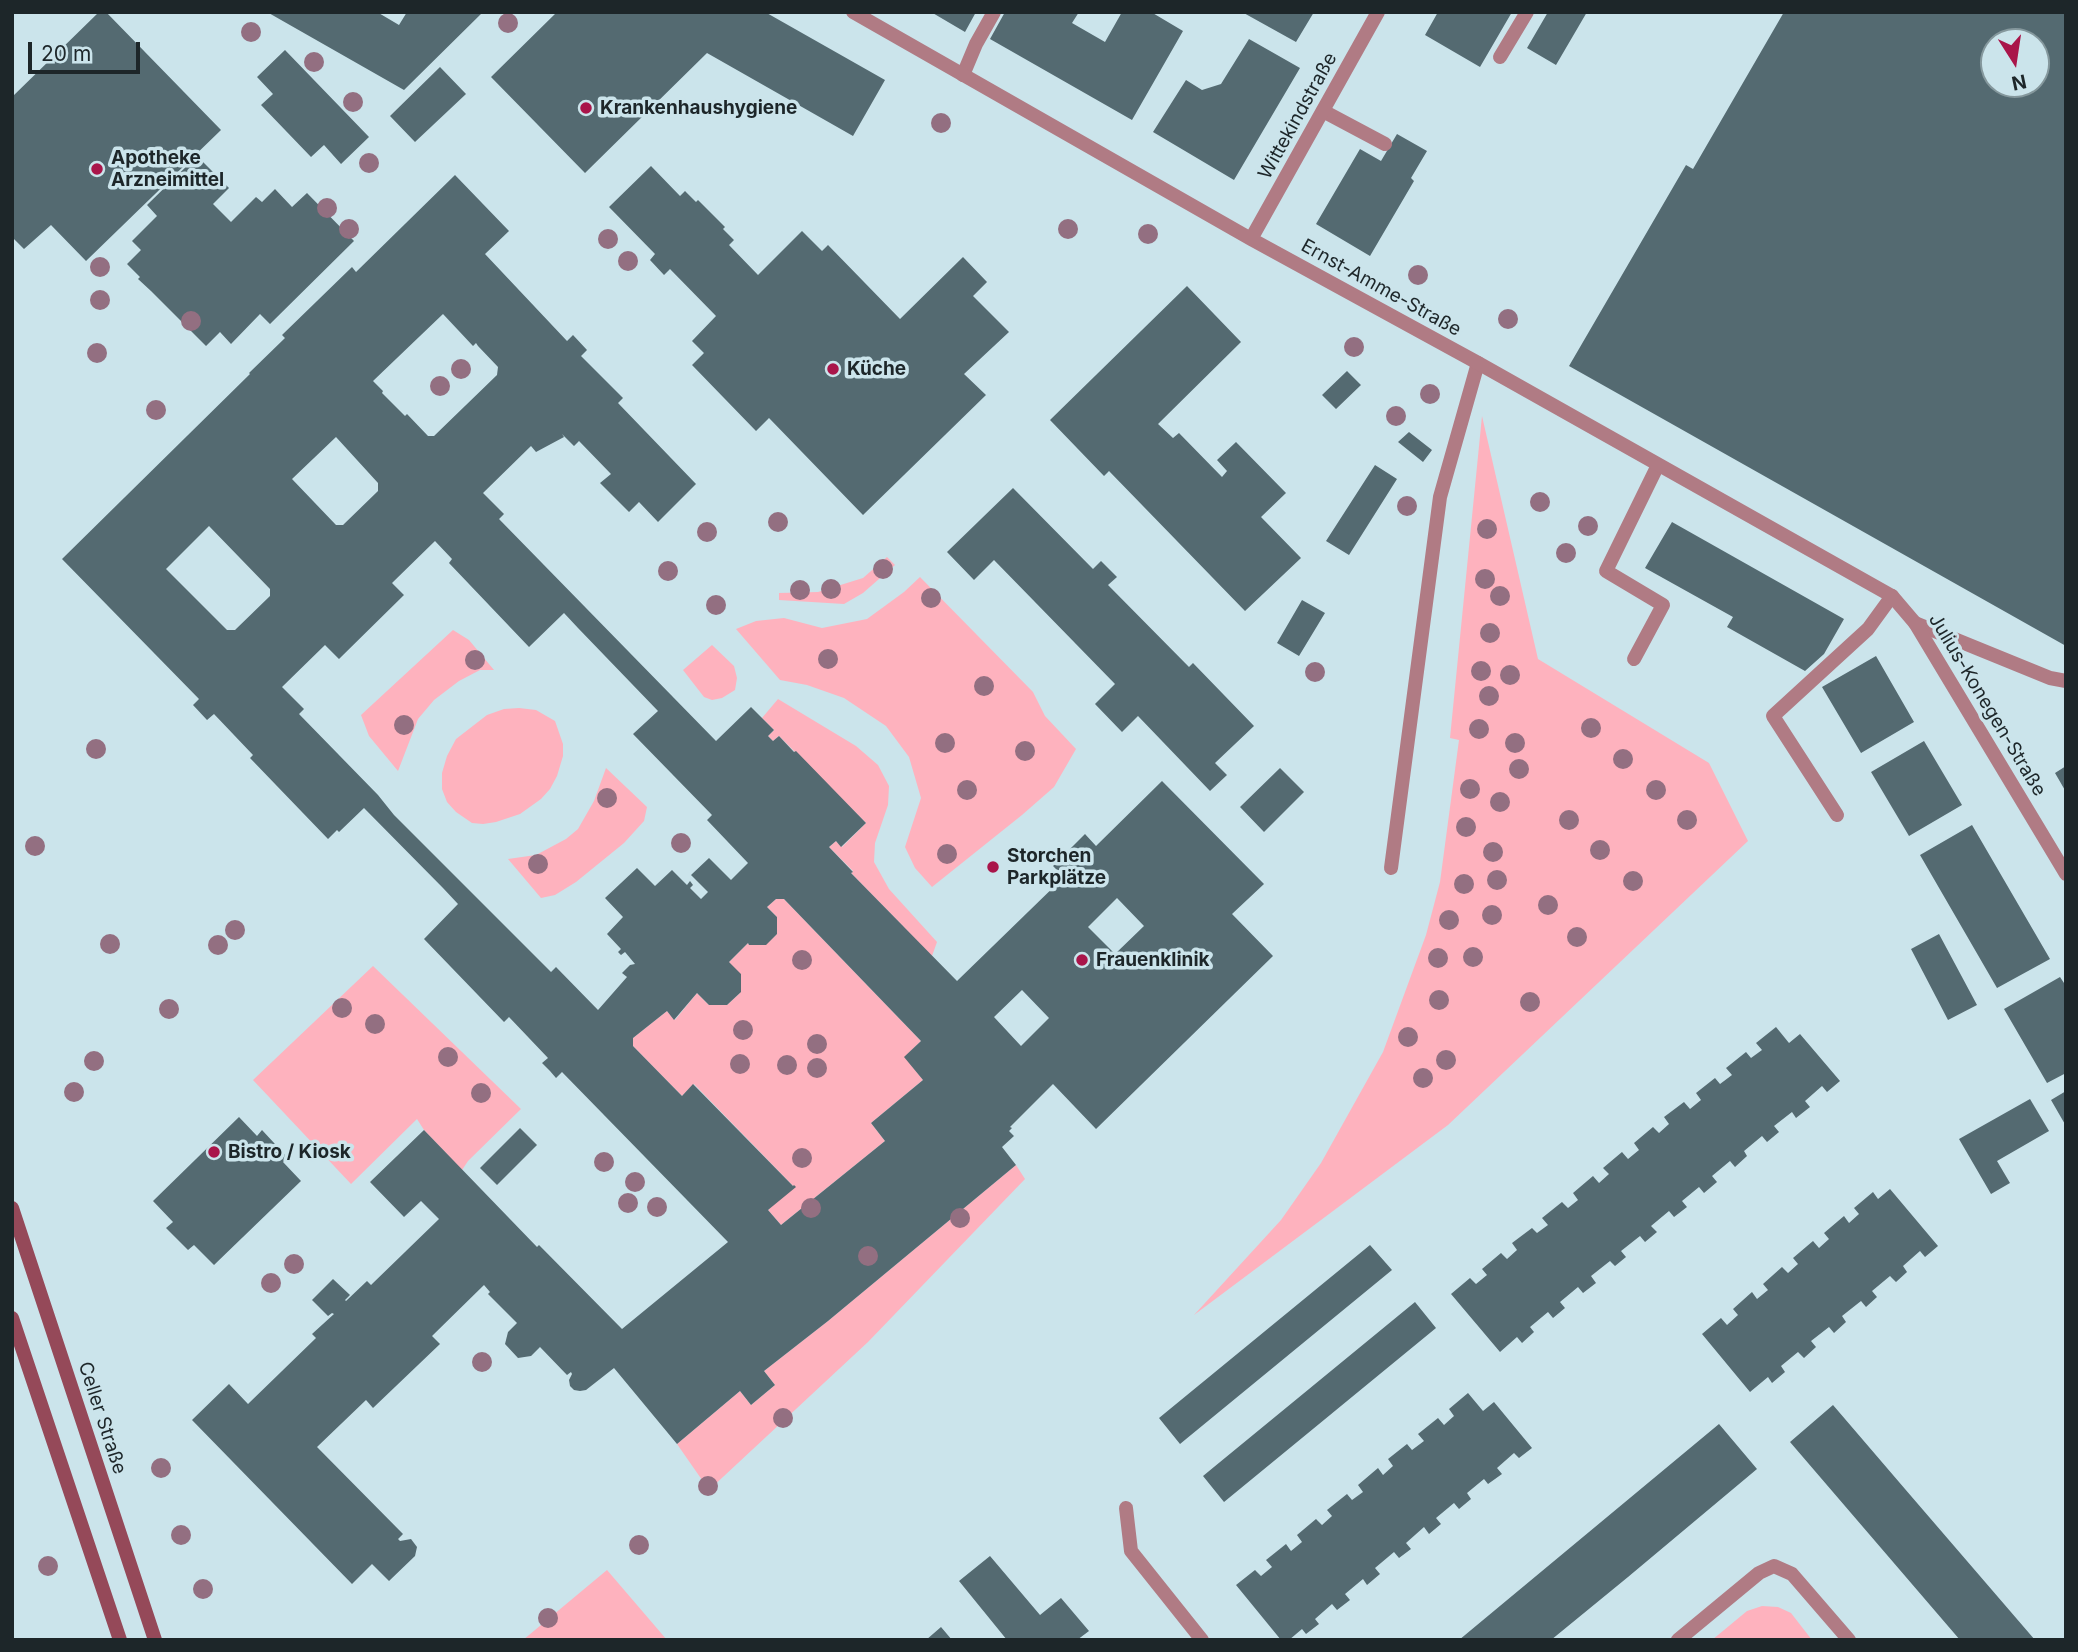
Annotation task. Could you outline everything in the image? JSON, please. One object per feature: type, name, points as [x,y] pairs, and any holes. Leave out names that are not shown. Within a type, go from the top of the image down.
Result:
[{"type":"main road","name":"Celler Straße","points":[[12,1208],[155,1640]]},
{"type":"main road","points":[[12,1318],[120,1640]]},
{"type":"street","name":"Ernst-Amme-Straße","points":[[853,12],[1251,239],[1478,363],[1892,596]]},
{"type":"street","points":[[963,75],[994,12]]},
{"type":"street","name":"Wittekindstraße","points":[[1251,239],[1378,12]]},
{"type":"street","points":[[1500,57],[1527,12]]},
{"type":"street","points":[[1323,111],[1385,145]]},
{"type":"street","points":[[1391,868],[1440,497],[1478,363]]},
{"type":"street","points":[[1634,659],[1662,605],[1606,571],[1658,465]]},
{"type":"street","points":[[1837,815],[1773,716],[1868,629],[1892,596]]},
{"type":"street","name":"Julius-Konegen-Straße","points":[[1892,596],[1915,623],[2066,874]]},
{"type":"street","points":[[1915,623],[2050,678],[2066,681]]},
{"type":"street","points":[[1126,1508],[1131,1551],[1202,1640]]},
{"type":"street","points":[[1678,1640],[1759,1573],[1774,1566],[1791,1574],[1849,1640]]},
{"type":"shaded area","points":[[1482,416],[1538,659],[1709,763],[1748,841],[1448,1125],[1194,1315],[1281,1220],[1321,1163],[1383,1052],[1426,935],[1440,882],[1459,740],[1450,738]]},
{"type":"shaded area","points":[[887,557],[895,565],[863,593],[844,604],[779,600],[779,593],[818,592],[863,578]]},
{"type":"shaded area","points":[[920,577],[1033,692],[1045,716],[1076,749],[1054,787],[932,887],[915,868],[905,847],[921,798],[909,757],[886,726],[844,698],[807,685],[780,680],[736,629],[756,621],[784,618],[822,628],[867,619]]},
{"type":"shaded area","points":[[453,630],[469,640],[494,670],[480,670],[459,681],[434,700],[418,719],[398,771],[369,736],[361,715]]},
{"type":"shaded area","points":[[712,645],[734,666],[737,678],[735,690],[722,698],[712,700],[704,697],[683,670]]},
{"type":"shaded area","points":[[778,699],[856,746],[878,765],[889,786],[888,805],[875,843],[874,862],[889,889],[937,942],[932,956],[829,847],[836,841],[842,847],[866,823],[779,736],[773,741],[768,736],[774,730],[762,718]]},
{"type":"shaded area","points":[[504,709],[536,710],[555,721],[563,744],[563,756],[557,776],[541,799],[520,814],[496,822],[472,823],[447,802],[442,789],[442,773],[447,756],[456,739],[487,715]]},
{"type":"shaded area","points":[[606,768],[647,807],[644,821],[624,843],[576,882],[555,895],[541,898],[508,859],[536,855],[566,839],[578,829],[594,801]]},
{"type":"shaded area","points":[[776,899],[784,899],[921,1041],[905,1057],[923,1080],[871,1123],[885,1141],[781,1225],[768,1210],[793,1186],[694,1084],[682,1096],[633,1046],[633,1038],[667,1011],[675,1020],[697,993],[709,1005],[727,1005],[740,993],[729,962],[748,943],[765,945],[777,934],[777,917],[767,907]]},
{"type":"shaded area","points":[[373,966],[521,1109],[462,1170],[417,1119],[351,1184],[253,1080]]},
{"type":"shaded area","points":[[1016,1165],[1025,1179],[868,1342],[709,1490],[677,1444],[740,1391],[751,1405],[775,1385],[764,1371]]},
{"type":"shaded area","points":[[607,1570],[667,1640],[523,1640]]},
{"type":"shaded area","points":[[1762,1606],[1778,1607],[1791,1613],[1812,1640],[1712,1640],[1747,1611]]},
{"type":"building","name":"Apotheke Arzneimittel","points":[[99,12],[106,12],[221,130],[86,261],[51,225],[24,249],[12,237],[12,97]]},
{"type":"building","points":[[267,12],[377,12],[399,25],[407,12],[483,12],[404,90]]},
{"type":"building","name":"Krankenhaushygiene","points":[[557,12],[765,12],[885,80],[853,136],[707,53],[585,173],[491,77]]},
{"type":"building","points":[[931,12],[976,12],[965,32]]},
{"type":"building","points":[[1005,12],[1079,12],[1072,23],[1105,42],[1122,12],[1151,12],[1183,31],[1132,120],[990,39]]},
{"type":"building","points":[[1242,12],[1314,12],[1296,42]]},
{"type":"building","points":[[1438,12],[1512,12],[1480,67],[1425,35]]},
{"type":"building","points":[[1548,12],[1587,12],[1556,65],[1527,48]]},
{"type":"building","points":[[1784,12],[2066,12],[2066,646],[1569,366],[1686,165],[1693,169]]},
{"type":"building","points":[[1249,39],[1300,68],[1234,180],[1153,132],[1186,80],[1202,90],[1221,84]]},
{"type":"building","points":[[285,50],[369,137],[341,164],[324,145],[311,157],[261,105],[273,94],[257,77]]},
{"type":"building","points":[[440,67],[466,94],[415,142],[390,116]]},
{"type":"building","points":[[1397,134],[1427,151],[1411,178],[1414,181],[1370,256],[1316,224],[1360,149],[1381,161]]},
{"type":"building","points":[[197,156],[229,188],[213,204],[231,222],[256,197],[262,202],[275,189],[292,207],[307,193],[354,241],[270,324],[260,314],[231,344],[220,332],[206,346],[138,279],[140,277],[127,264],[141,250],[132,241],[157,216],[147,205]]},
{"type":"building","name":"Küche","points":[[651,166],[680,196],[685,191],[725,227],[723,229],[734,240],[729,245],[758,275],[802,231],[822,251],[828,245],[900,319],[963,257],[987,282],[973,296],[1009,332],[964,374],[986,395],[863,515],[769,418],[756,431],[692,365],[704,353],[692,341],[716,316],[670,269],[664,275],[650,260],[655,254],[609,207]]},
{"type":"building","points":[[455,175],[509,231],[485,254],[567,341],[573,335],[587,350],[581,356],[623,398],[618,403],[696,484],[658,522],[639,502],[629,512],[600,483],[611,474],[579,441],[574,446],[562,434],[564,437],[536,452],[531,446],[483,493],[504,514],[499,519],[716,741],[751,707],[774,730],[768,736],[773,741],[779,736],[796,751],[866,823],[841,847],[836,841],[829,847],[957,981],[1064,877],[1053,866],[1085,834],[1096,846],[1162,781],[1264,884],[1232,914],[1273,956],[1096,1129],[1053,1084],[1010,1127],[1012,1128],[1009,1131],[1014,1136],[1002,1147],[1016,1165],[764,1371],[775,1385],[751,1405],[740,1391],[677,1444],[614,1368],[586,1390],[580,1391],[570,1386],[571,1372],[567,1375],[540,1347],[531,1356],[518,1358],[505,1344],[508,1332],[517,1323],[488,1294],[490,1292],[484,1285],[432,1336],[440,1344],[373,1408],[366,1400],[317,1447],[403,1534],[398,1539],[400,1541],[411,1539],[417,1547],[415,1556],[389,1581],[372,1564],[352,1584],[192,1420],[229,1384],[248,1404],[316,1338],[312,1334],[334,1314],[328,1316],[312,1300],[333,1279],[350,1295],[346,1301],[367,1281],[371,1285],[439,1219],[421,1201],[404,1217],[370,1182],[424,1130],[537,1247],[539,1245],[622,1329],[728,1242],[562,1072],[556,1078],[542,1063],[548,1058],[509,1017],[504,1022],[424,939],[458,904],[443,888],[364,808],[328,839],[250,758],[253,755],[214,714],[207,720],[193,705],[199,699],[62,559],[250,374],[285,338],[282,335],[352,267],[356,272]],"holes":[[[443,314],[473,346],[476,343],[498,367],[497,375],[434,436],[428,436],[407,414],[405,416],[373,381]],[[336,437],[378,483],[378,491],[343,525],[336,525],[292,479]],[[209,526],[270,589],[270,596],[235,630],[227,630],[166,569]],[[435,541],[452,559],[449,563],[529,647],[564,613],[658,711],[633,734],[712,815],[707,820],[748,863],[731,880],[709,858],[691,875],[708,892],[701,899],[690,888],[693,885],[690,881],[687,885],[672,870],[655,886],[637,868],[605,898],[623,917],[607,934],[621,949],[618,952],[621,955],[625,952],[635,964],[622,973],[627,977],[598,1010],[556,967],[551,972],[394,815],[299,714],[304,709],[282,687],[325,645],[339,659],[404,595],[392,583]],[[1117,898],[1144,926],[1115,954],[1088,927]],[[776,899],[784,899],[921,1041],[904,1057],[923,1080],[871,1123],[885,1141],[781,1225],[768,1210],[796,1187],[693,1084],[682,1096],[633,1046],[633,1038],[667,1011],[674,1020],[697,993],[709,1005],[727,1005],[741,992],[741,974],[729,962],[748,943],[766,945],[777,934],[777,917],[767,907]],[[1022,990],[1049,1018],[1021,1046],[994,1017]]]},
{"type":"building","points":[[1187,286],[1241,342],[1158,424],[1173,438],[1179,433],[1222,477],[1227,471],[1217,460],[1236,442],[1286,493],[1261,517],[1301,558],[1245,611],[1109,471],[1104,476],[1050,420]]},
{"type":"building","points":[[1347,371],[1361,385],[1336,409],[1322,395]]},
{"type":"building","points":[[1409,432],[1432,450],[1423,462],[1398,442]]},
{"type":"building","points":[[1375,465],[1397,479],[1349,555],[1326,541]]},
{"type":"building","points":[[1013,488],[1093,569],[1101,561],[1117,577],[1108,585],[1189,667],[1193,663],[1254,726],[1215,763],[1227,775],[1210,791],[1138,716],[1122,732],[1095,704],[1115,684],[994,560],[974,580],[947,552]]},
{"type":"building","points":[[1672,522],[1844,619],[1824,654],[1805,671],[1727,627],[1733,617],[1645,568]]},
{"type":"building","points":[[1302,600],[1325,613],[1299,656],[1277,643]]},
{"type":"building","points":[[1876,656],[1914,722],[1861,753],[1822,687]]},
{"type":"building","points":[[1924,741],[1962,805],[1909,836],[1871,772]]},
{"type":"building","points":[[2066,766],[2066,792],[2055,773]]},
{"type":"building","points":[[1280,768],[1304,792],[1264,832],[1240,807]]},
{"type":"building","points":[[1972,825],[2050,959],[1997,988],[1920,855]]},
{"type":"building","points":[[1939,934],[1977,1005],[1948,1020],[1911,949]]},
{"type":"building","points":[[2060,977],[2066,986],[2066,1073],[2047,1083],[2004,1009]]},
{"type":"building","points":[[1776,1027],[1789,1043],[1800,1034],[1840,1081],[1827,1092],[1822,1086],[1805,1101],[1810,1107],[1796,1118],[1792,1112],[1774,1126],[1779,1132],[1767,1142],[1762,1136],[1744,1151],[1747,1156],[1735,1167],[1730,1161],[1712,1176],[1717,1182],[1704,1193],[1699,1187],[1682,1201],[1687,1207],[1674,1217],[1669,1211],[1651,1226],[1657,1232],[1645,1242],[1640,1236],[1621,1251],[1626,1257],[1615,1266],[1610,1261],[1591,1276],[1596,1283],[1583,1293],[1578,1287],[1560,1302],[1565,1308],[1553,1318],[1548,1312],[1530,1327],[1534,1332],[1522,1343],[1517,1337],[1500,1352],[1451,1294],[1470,1278],[1476,1284],[1487,1275],[1482,1269],[1501,1253],[1507,1259],[1517,1250],[1512,1243],[1532,1228],[1537,1233],[1548,1225],[1542,1218],[1562,1202],[1568,1208],[1578,1200],[1573,1193],[1593,1176],[1599,1183],[1609,1174],[1603,1168],[1622,1152],[1628,1159],[1639,1150],[1634,1143],[1653,1127],[1659,1133],[1669,1124],[1664,1117],[1684,1102],[1690,1109],[1701,1100],[1696,1093],[1715,1078],[1720,1084],[1732,1075],[1726,1068],[1746,1052],[1751,1058],[1762,1050],[1756,1043]]},
{"type":"building","points":[[2066,1091],[2066,1126],[2051,1100]]},
{"type":"building","points":[[2030,1099],[2049,1131],[1997,1161],[2010,1183],[1991,1194],[1959,1139]]},
{"type":"building","points":[[239,1117],[257,1136],[262,1130],[288,1158],[283,1162],[301,1181],[214,1265],[194,1245],[188,1250],[166,1228],[173,1222],[153,1201]]},
{"type":"building","points":[[520,1128],[537,1145],[497,1185],[480,1168]]},
{"type":"building","points":[[1890,1189],[1938,1246],[1925,1257],[1920,1251],[1903,1266],[1907,1272],[1896,1282],[1890,1276],[1872,1291],[1877,1297],[1866,1307],[1861,1301],[1842,1316],[1846,1322],[1834,1333],[1829,1327],[1811,1341],[1816,1347],[1804,1358],[1798,1352],[1781,1366],[1785,1372],[1772,1383],[1768,1377],[1750,1392],[1702,1334],[1721,1318],[1727,1325],[1738,1315],[1733,1309],[1752,1292],[1757,1299],[1768,1290],[1763,1284],[1782,1267],[1788,1273],[1798,1264],[1793,1258],[1813,1241],[1819,1248],[1829,1239],[1824,1233],[1844,1216],[1849,1223],[1859,1214],[1854,1208],[1873,1192],[1878,1199]]},
{"type":"building","points":[[1370,1245],[1392,1270],[1180,1444],[1159,1418]]},
{"type":"building","points":[[1415,1302],[1436,1328],[1224,1502],[1203,1476]]},
{"type":"building","points":[[1468,1393],[1483,1411],[1494,1402],[1532,1448],[1519,1458],[1514,1453],[1497,1468],[1502,1474],[1488,1484],[1484,1479],[1467,1493],[1471,1499],[1459,1509],[1454,1503],[1436,1518],[1441,1524],[1429,1534],[1424,1527],[1406,1543],[1411,1549],[1399,1558],[1394,1552],[1375,1568],[1380,1574],[1367,1585],[1363,1579],[1345,1594],[1350,1600],[1337,1610],[1332,1604],[1315,1619],[1319,1624],[1306,1634],[1302,1629],[1289,1640],[1281,1640],[1236,1585],[1255,1570],[1261,1576],[1272,1567],[1266,1560],[1286,1544],[1291,1551],[1302,1542],[1297,1535],[1316,1519],[1322,1525],[1332,1516],[1327,1510],[1347,1494],[1352,1500],[1363,1492],[1358,1485],[1378,1468],[1383,1475],[1393,1466],[1388,1459],[1407,1444],[1412,1450],[1424,1441],[1418,1434],[1438,1418],[1444,1425],[1454,1416],[1449,1409]]},
{"type":"building","points":[[1833,1405],[2035,1640],[1960,1640],[1790,1442]]},
{"type":"building","points":[[1719,1424],[1757,1469],[1628,1577],[1551,1640],[1459,1640]]},
{"type":"building","points":[[990,1556],[1040,1615],[1061,1598],[1089,1631],[1077,1640],[1007,1640],[959,1581]]},
{"type":"building","points":[[941,1627],[952,1640],[926,1640]]},
{"type":"place","name":"Krankenhaushygiene","points":[[586,108]]},
{"type":"place","name":"Apotheke Arzneimittel","points":[[97,169]]},
{"type":"place","name":"Küche","points":[[833,369]]},
{"type":"place","name":"Storchen Parkplätze","points":[[993,867]]},
{"type":"place","name":"Frauenklinik","points":[[1082,960]]},
{"type":"place","name":"Bistro / Kiosk","points":[[214,1152]]}]
